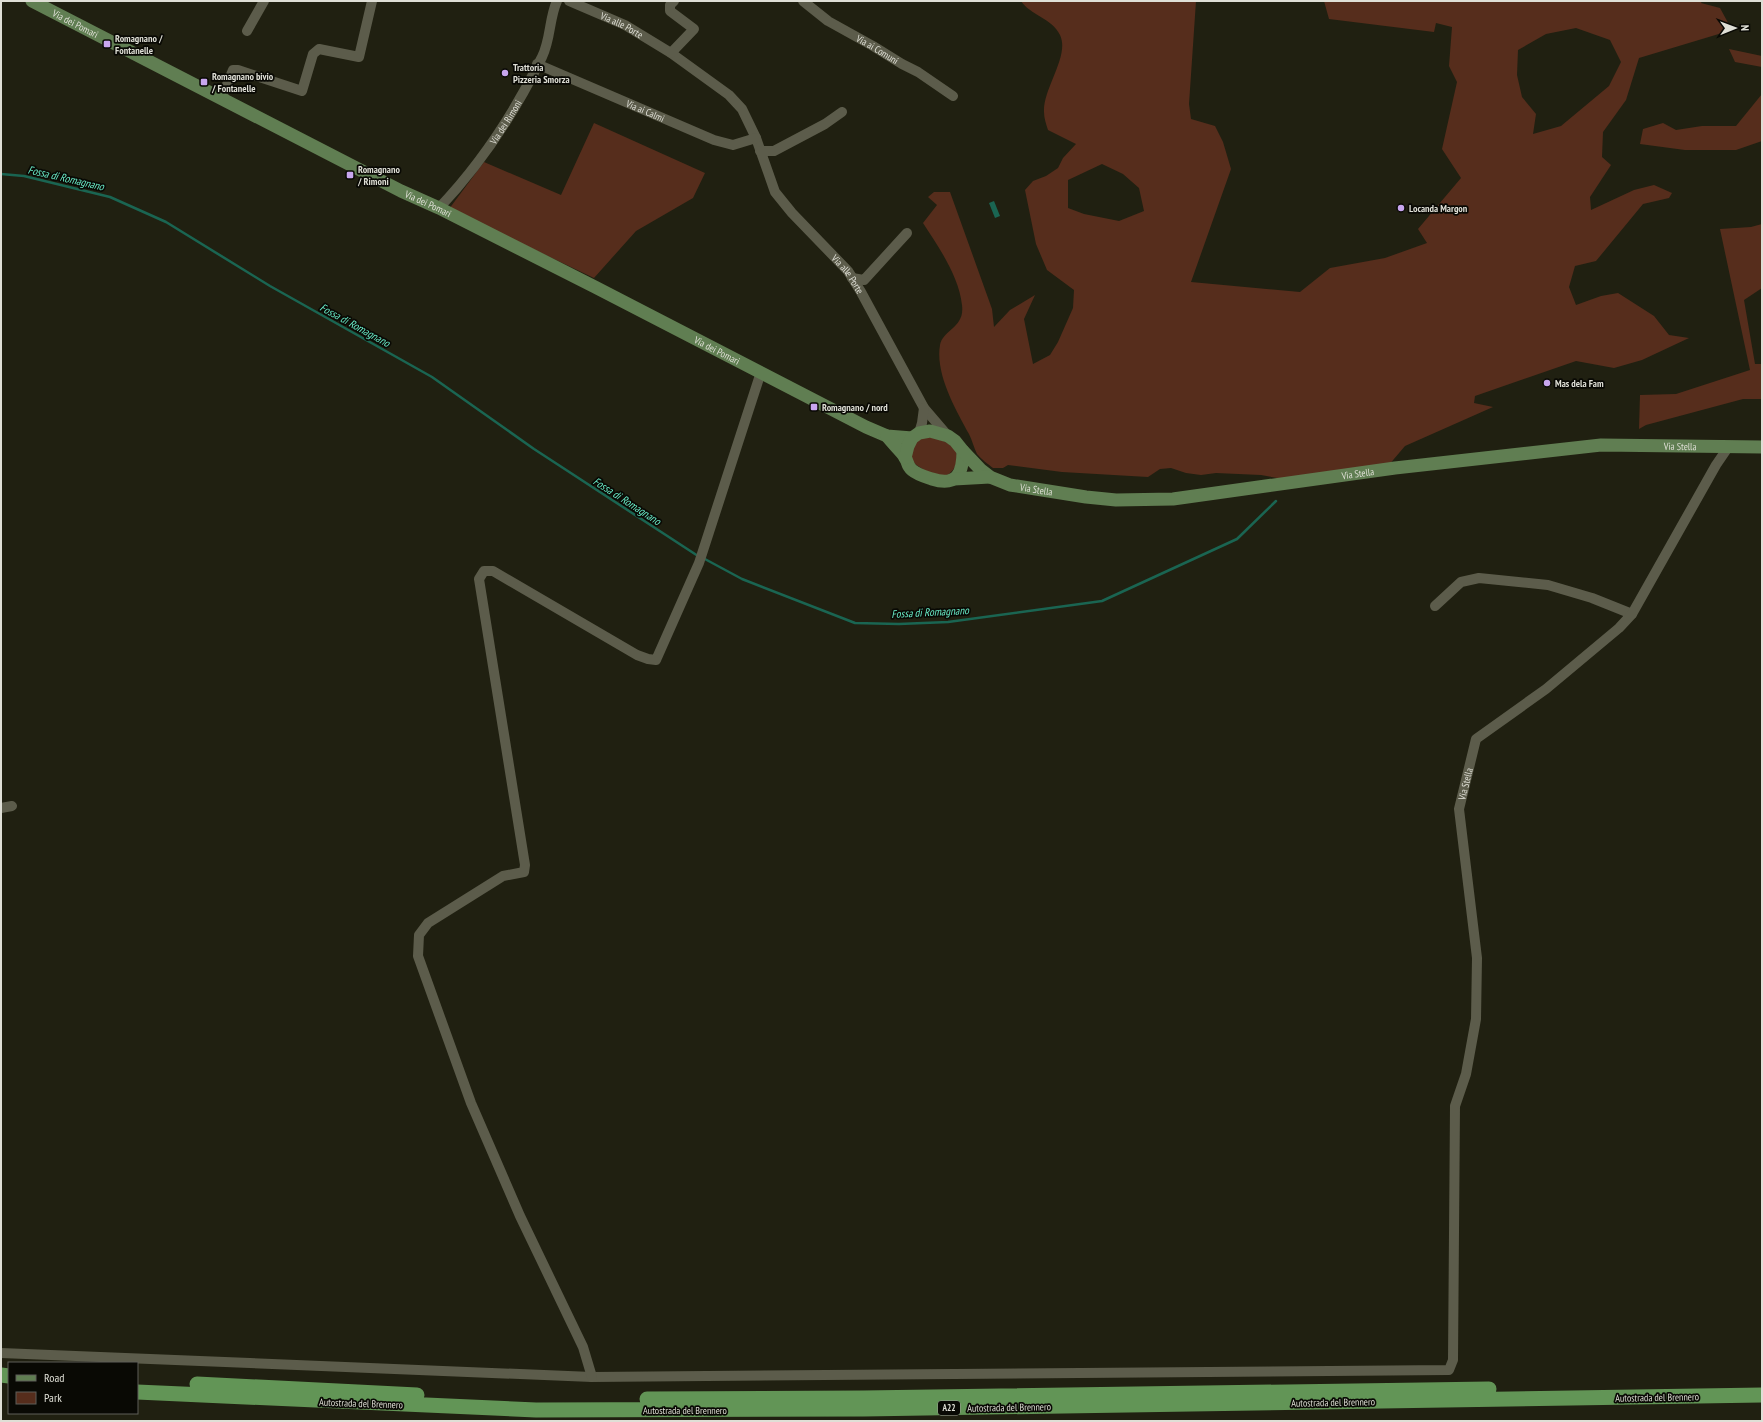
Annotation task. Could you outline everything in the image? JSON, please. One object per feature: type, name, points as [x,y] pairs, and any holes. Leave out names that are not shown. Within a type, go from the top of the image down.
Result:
[{"type":"highway","name":"Autostrada del Brennero","points":[[138,1382],[535,1400],[863,1398],[1762,1386]]},
{"type":"highway","name":"Autostrada del Brennero","points":[[138,1392],[536,1410],[864,1409],[1762,1395]]},
{"type":"main road","name":"Via dei Pomari","points":[[32,1],[220,99],[401,191],[439,208],[887,436],[905,458],[908,466],[914,472],[945,482],[954,479]]},
{"type":"main road","name":"Via dei Pomari","points":[[887,436],[916,435],[930,431],[948,436]]},
{"type":"main road","points":[[905,458],[908,446],[916,435]]},
{"type":"main road","points":[[948,436],[955,441],[963,451],[960,472],[954,479]]},
{"type":"main road","name":"Via Stella","points":[[963,451],[981,470],[990,477],[1010,485],[1086,497],[1116,500],[1173,499],[1395,468],[1601,445],[1762,447]]},
{"type":"main road","name":"Via Stella","points":[[954,479],[990,477]]},
{"type":"street","points":[[247,31],[264,1]]},
{"type":"street","points":[[220,99],[233,70],[238,70],[302,91],[313,54],[319,49],[360,57],[372,1]]},
{"type":"street","name":"Via dei Rimoni","points":[[439,208],[475,167],[494,141],[542,56],[550,30],[553,8],[557,1]]},
{"type":"street","name":"Via alle Porte","points":[[569,1],[625,24],[671,53],[730,95],[742,109],[756,138],[775,192],[792,213],[848,271],[924,408],[948,436]]},
{"type":"street","points":[[671,53],[694,29],[670,11],[670,5],[674,1]]},
{"type":"street","name":"Via ai Comuni","points":[[803,1],[828,21],[918,72],[953,96]]},
{"type":"street","name":"Via ai Calmi","points":[[537,64],[714,140],[734,145],[756,138]]},
{"type":"street","points":[[760,151],[774,151],[825,124],[842,112]]},
{"type":"street","points":[[852,278],[864,280],[906,233]]},
{"type":"street","points":[[1,1353],[592,1377],[583,1347],[520,1216],[471,1103],[418,956],[419,935],[428,923],[503,876],[524,872],[525,865],[479,579],[484,571],[493,571],[637,654],[648,659],[656,660],[700,563],[761,372]]},
{"type":"street","points":[[916,435],[922,423],[924,408]]},
{"type":"street","name":"Via Stella","points":[[592,1377],[1450,1370],[1453,1360],[1455,1106],[1466,1074],[1476,1019],[1477,958],[1459,809],[1476,739],[1546,688],[1619,628],[1632,614],[1716,465],[1729,446]]},
{"type":"street","points":[[1435,606],[1461,582],[1479,578],[1548,585],[1592,598],[1632,614]]},
{"type":"street","points":[[1,808],[12,806]]},
{"type":"green space","points":[[1021,1],[1196,1],[1189,104],[1191,119],[1215,126],[1223,142],[1231,169],[1191,282],[1300,292],[1330,268],[1385,258],[1427,243],[1418,229],[1461,178],[1442,149],[1457,82],[1449,66],[1452,27],[1436,23],[1434,32],[1329,19],[1324,1],[1702,1],[1701,3],[1720,8],[1732,30],[1639,58],[1626,100],[1603,132],[1602,157],[1611,165],[1590,197],[1591,210],[1634,190],[1654,185],[1672,193],[1669,198],[1643,204],[1596,261],[1575,266],[1569,287],[1576,305],[1601,296],[1618,293],[1654,316],[1669,335],[1689,338],[1642,360],[1614,368],[1576,361],[1475,396],[1474,403],[1493,407],[1405,446],[1388,466],[1283,479],[1261,475],[1216,473],[1201,475],[1186,473],[1171,468],[1160,469],[1148,477],[1062,472],[1008,465],[1003,468],[993,468],[977,454],[944,380],[939,356],[940,345],[945,335],[957,324],[960,319],[962,305],[957,283],[952,272],[941,251],[923,223],[937,205],[928,197],[934,192],[950,192],[992,309],[994,327],[1010,310],[1035,295],[1024,319],[1033,364],[1050,355],[1058,342],[1073,308],[1074,290],[1047,270],[1036,244],[1025,190],[1033,181],[1046,176],[1058,168],[1063,158],[1076,144],[1048,130],[1044,116],[1047,93],[1062,53],[1060,35],[1052,24],[1025,6]],"holes":[[[1576,28],[1610,40],[1621,62],[1609,86],[1561,126],[1533,134],[1536,114],[1522,97],[1517,75],[1518,50],[1546,34]],[[1102,164],[1123,174],[1139,188],[1144,211],[1119,221],[1084,214],[1068,208],[1068,180]]]},
{"type":"green space","points":[[1729,49],[1762,56],[1762,67],[1735,62]]},
{"type":"green space","points":[[1762,94],[1762,141],[1736,150],[1685,150],[1640,144],[1643,129],[1663,123],[1676,130],[1702,126],[1736,126]]},
{"type":"green space","points":[[594,123],[705,173],[693,198],[636,231],[594,278],[449,209],[484,162],[561,195]]},
{"type":"green space","points":[[1762,224],[1762,288],[1744,300],[1755,364],[1762,364],[1762,399],[1743,399],[1646,425],[1639,429],[1640,395],[1676,394],[1750,370],[1720,229],[1751,227]]},
{"type":"green space","points":[[925,436],[946,442],[955,450],[957,458],[955,467],[948,474],[940,477],[936,476],[918,466],[913,461],[912,455],[915,442]]},
{"type":"water","points":[[994,201],[1000,216],[995,218],[989,203]]},
{"type":"waterway","name":"Fossa di Romagnano","points":[[1,174],[24,176],[110,197],[166,222],[270,286],[432,377],[534,449],[698,556]]},
{"type":"waterway","name":"Fossa di Romagnano","points":[[703,558],[742,579],[855,623],[899,624],[948,622],[1102,601],[1237,539],[1276,501]]},
{"type":"place","name":"Romagnano / Fontanelle","points":[[107,44]]},
{"type":"place","name":"Trattoria Pizzeria Smorza","points":[[505,73]]},
{"type":"place","name":"Romagnano bivio / Fontanelle","points":[[204,82]]},
{"type":"place","name":"Romagnano / Rimoni","points":[[350,175]]},
{"type":"place","name":"Locanda Margon","points":[[1401,208]]},
{"type":"place","name":"Mas dela Fam","points":[[1547,383]]},
{"type":"place","name":"Romagnano / nord","points":[[814,407]]}]
